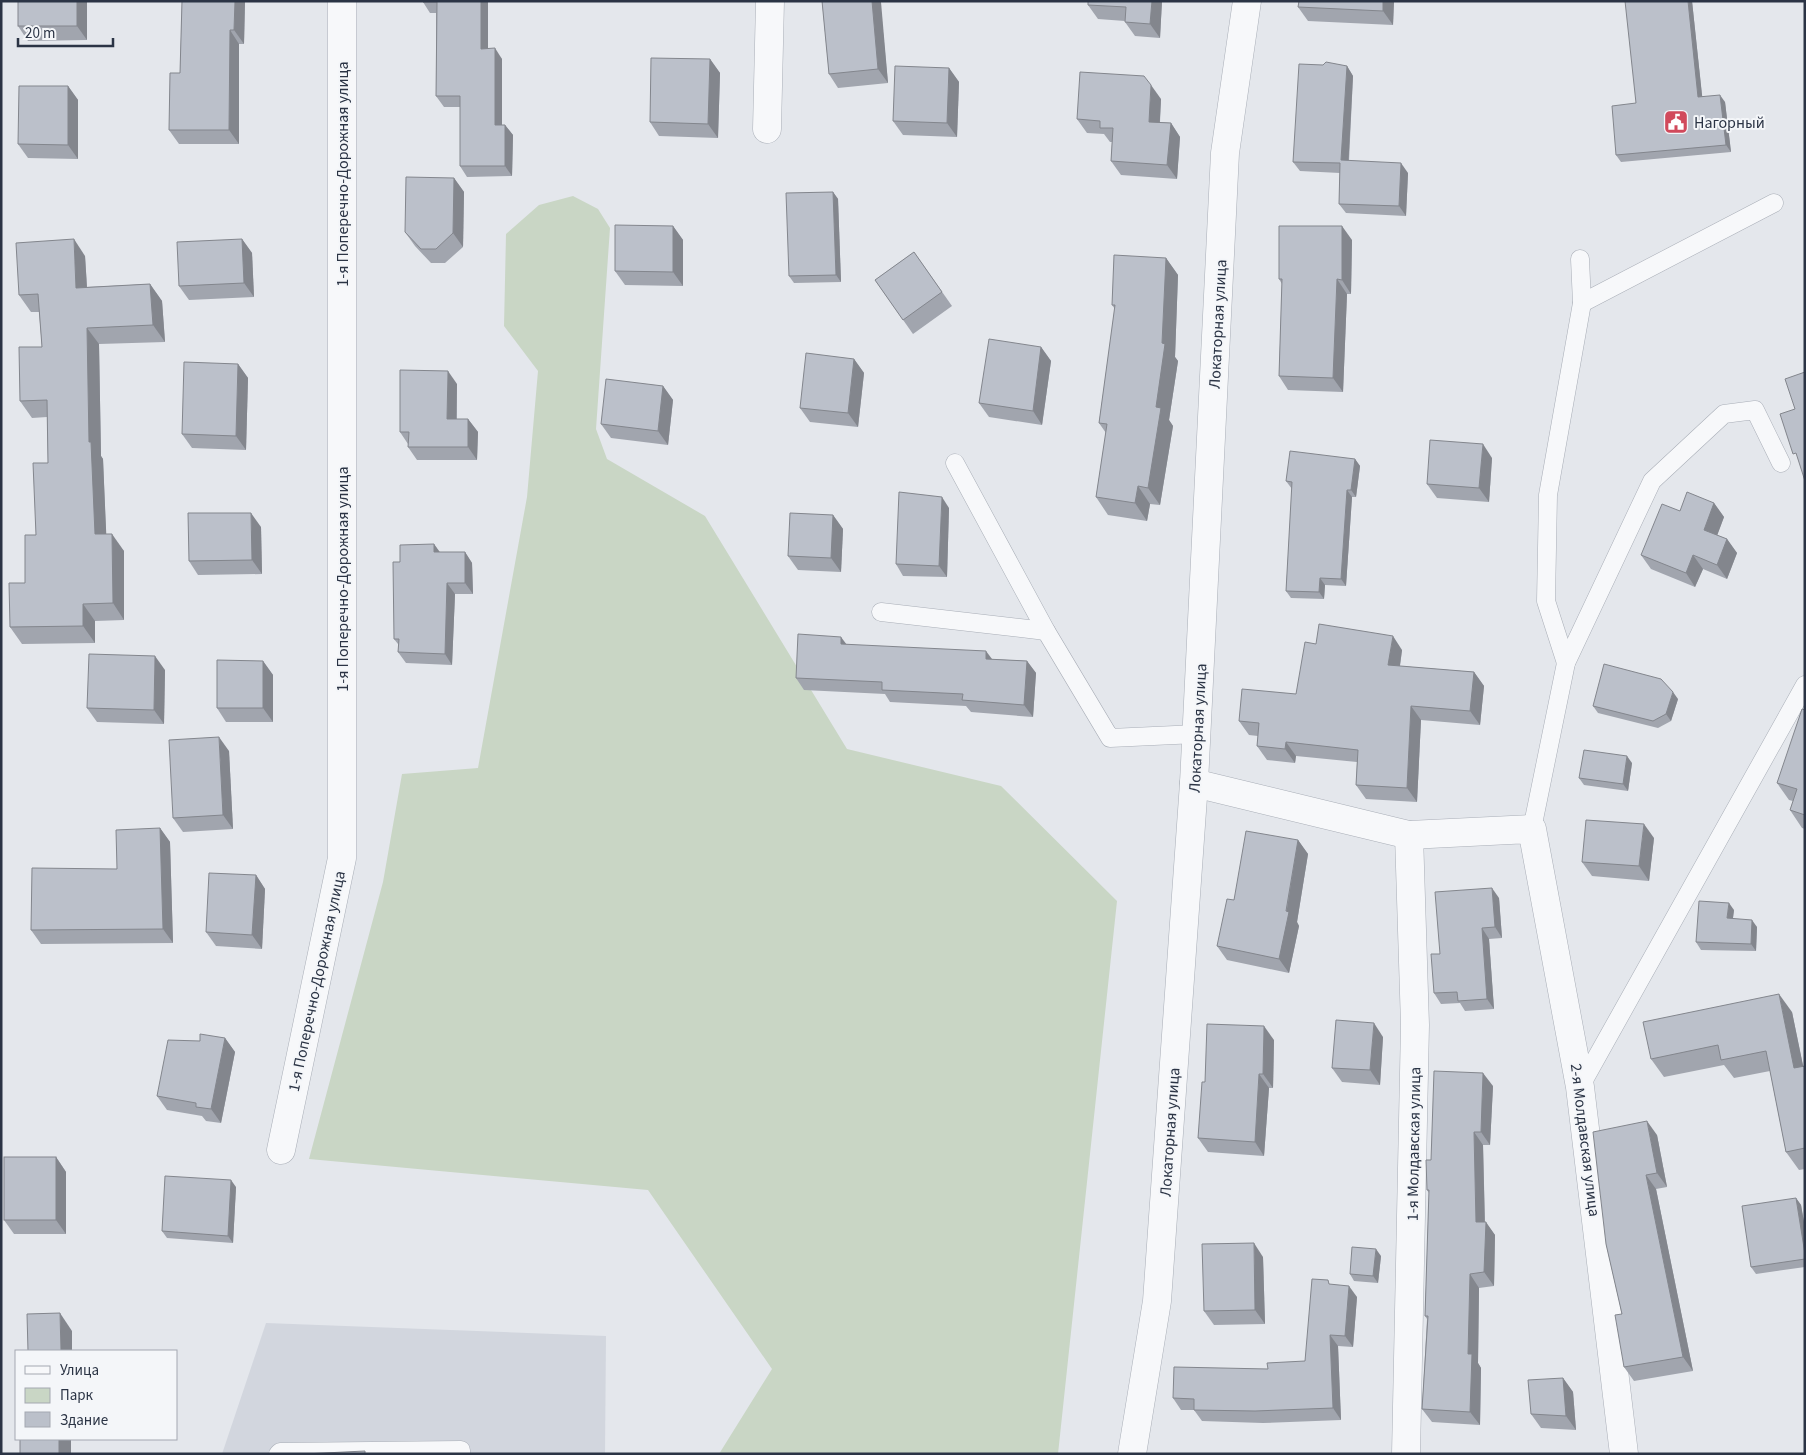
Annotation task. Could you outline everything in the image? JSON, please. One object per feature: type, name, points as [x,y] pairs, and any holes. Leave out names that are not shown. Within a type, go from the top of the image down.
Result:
[{"type":"street","name":"1-я Поперечно-Дорожная улица","points":[[281,1150],[342,858],[342,1]]},
{"type":"street","points":[[767,129],[770,1]]},
{"type":"street","name":"Локаторная улица","points":[[1132,1454],[1157,1302],[1194,784],[1225,161],[1247,1]]},
{"type":"street","points":[[1194,784],[1409,835],[1532,830]]},
{"type":"street","name":"2-я Молдавская улица","points":[[1532,830],[1580,1087],[1624,1454]]},
{"type":"street","name":"1-я Молдавская улица","points":[[1406,1454],[1415,1025],[1409,835]]},
{"type":"lane","points":[[1582,303],[1774,203]]},
{"type":"lane","points":[[1566,663],[1546,601],[1548,495],[1582,303],[1580,259]]},
{"type":"lane","points":[[1532,830],[1566,663],[1652,481],[1724,414],[1755,410],[1781,464]]},
{"type":"lane","points":[[956,463],[1046,631],[1110,738],[1196,734]]},
{"type":"lane","points":[[880,612],[1046,631]]},
{"type":"lane","points":[[1580,1087],[1805,685]]},
{"type":"lane","points":[[278,1454],[280,1452],[461,1450],[461,1454]]},
{"type":"shaded area","points":[[266,1323],[606,1336],[605,1454],[222,1454]]},
{"type":"green space","points":[[573,196],[598,209],[610,228],[596,429],[607,459],[705,516],[847,749],[1001,786],[1117,901],[1058,1454],[719,1454],[772,1369],[648,1190],[309,1159],[383,882],[402,774],[478,768],[527,497],[538,371],[504,326],[506,234],[539,205]]},
{"type":"building","points":[[18,1],[77,1],[77,26],[18,26]]},
{"type":"building","points":[[182,1],[235,1],[234,30],[230,30],[229,130],[169,130],[170,73],[180,73]]},
{"type":"building","points":[[423,1],[481,1],[481,49],[495,48],[495,125],[505,125],[505,166],[460,166],[460,96],[436,96],[437,2]]},
{"type":"building","points":[[822,1],[872,1],[878,69],[829,74]]},
{"type":"building","points":[[1088,1],[1152,1],[1150,24],[1125,22],[1126,7],[1088,5]]},
{"type":"building","points":[[1299,1],[1383,1],[1383,11],[1298,7]]},
{"type":"building","points":[[1625,1],[1688,1],[1698,97],[1720,95],[1726,145],[1616,155],[1612,106],[1636,103]]},
{"type":"building","points":[[651,58],[710,59],[708,124],[650,122]]},
{"type":"building","points":[[1326,62],[1347,66],[1341,160],[1401,163],[1399,206],[1339,204],[1340,163],[1293,162],[1299,64],[1323,65]]},
{"type":"building","points":[[895,66],[949,68],[947,123],[893,121]]},
{"type":"building","points":[[1080,72],[1144,76],[1151,85],[1149,122],[1171,123],[1167,165],[1111,161],[1113,128],[1100,128],[1100,121],[1077,119]]},
{"type":"building","points":[[19,86],[68,86],[68,145],[18,144]]},
{"type":"building","points":[[406,177],[454,178],[453,233],[436,249],[421,249],[405,232]]},
{"type":"building","points":[[833,192],[836,275],[789,276],[786,193]]},
{"type":"building","points":[[615,225],[673,226],[673,272],[615,271]]},
{"type":"building","points":[[1279,226],[1342,226],[1342,280],[1337,279],[1333,378],[1279,376],[1282,279],[1279,279]]},
{"type":"building","points":[[74,239],[76,288],[150,284],[153,325],[87,328],[89,442],[91,442],[95,534],[112,534],[113,603],[83,604],[83,626],[10,627],[9,583],[25,583],[25,535],[36,535],[33,463],[48,463],[47,400],[20,401],[19,347],[42,347],[38,294],[19,295],[16,243]]},
{"type":"building","points":[[242,239],[244,283],[179,286],[177,242]]},
{"type":"building","points":[[914,252],[942,292],[903,320],[875,280]]},
{"type":"building","points":[[1114,255],[1166,258],[1162,343],[1165,344],[1156,407],[1161,408],[1148,488],[1138,486],[1135,503],[1096,497],[1107,424],[1099,423],[1115,305],[1112,305]]},
{"type":"building","points":[[989,339],[1041,347],[1033,411],[979,403]]},
{"type":"building","points":[[806,353],[854,359],[848,413],[800,408]]},
{"type":"building","points":[[184,362],[238,364],[236,436],[182,434]]},
{"type":"building","points":[[400,370],[448,371],[447,419],[468,419],[468,447],[408,447],[409,432],[400,432]]},
{"type":"building","points":[[1805,372],[1805,481],[1796,453],[1793,454],[1780,414],[1795,409],[1785,379]]},
{"type":"building","points":[[606,379],[663,386],[658,431],[601,424]]},
{"type":"building","points":[[1430,440],[1483,444],[1479,488],[1427,484]]},
{"type":"building","points":[[1290,451],[1355,459],[1351,490],[1347,490],[1341,579],[1320,578],[1319,592],[1286,591],[1292,482],[1286,481]]},
{"type":"building","points":[[899,492],[942,497],[939,566],[896,564]]},
{"type":"building","points":[[1687,492],[1714,503],[1704,530],[1727,539],[1717,565],[1693,555],[1686,573],[1641,555],[1662,504],[1680,511]]},
{"type":"building","points":[[188,513],[251,513],[252,560],[189,561]]},
{"type":"building","points":[[790,513],[833,515],[831,558],[788,556]]},
{"type":"building","points":[[434,544],[434,552],[465,552],[465,583],[447,583],[445,654],[398,652],[399,639],[394,639],[393,562],[400,562],[400,545]]},
{"type":"building","points":[[1319,624],[1393,636],[1388,665],[1474,672],[1470,711],[1411,706],[1407,788],[1356,785],[1358,750],[1286,742],[1285,749],[1257,746],[1259,723],[1239,721],[1242,689],[1296,694],[1305,642],[1316,644]]},
{"type":"building","points":[[798,634],[841,637],[841,644],[986,651],[986,659],[1027,661],[1024,705],[962,700],[963,694],[882,690],[882,682],[796,678]]},
{"type":"building","points":[[89,654],[155,656],[154,710],[87,708]]},
{"type":"building","points":[[217,660],[263,661],[263,708],[217,708]]},
{"type":"building","points":[[1604,664],[1661,679],[1673,692],[1666,714],[1653,721],[1593,706]]},
{"type":"building","points":[[1802,709],[1805,710],[1805,815],[1790,810],[1797,789],[1777,783]]},
{"type":"building","points":[[219,737],[223,815],[173,818],[169,740]]},
{"type":"building","points":[[1584,750],[1627,756],[1623,784],[1579,778]]},
{"type":"building","points":[[1586,820],[1644,824],[1639,866],[1582,862]]},
{"type":"building","points":[[160,828],[163,929],[31,930],[32,868],[117,869],[116,830]]},
{"type":"building","points":[[1246,831],[1298,840],[1286,911],[1289,912],[1279,959],[1217,946],[1227,899],[1234,900]]},
{"type":"building","points":[[209,873],[256,875],[252,935],[206,932]]},
{"type":"building","points":[[1492,888],[1495,927],[1482,928],[1487,999],[1458,1001],[1457,992],[1434,993],[1431,954],[1440,954],[1435,892]]},
{"type":"building","points":[[1699,901],[1729,903],[1727,918],[1752,920],[1751,944],[1696,942]]},
{"type":"building","points":[[1779,994],[1794,1068],[1805,1066],[1805,1148],[1786,1152],[1766,1051],[1721,1060],[1718,1045],[1651,1059],[1643,1022]]},
{"type":"building","points":[[1336,1020],[1374,1023],[1370,1070],[1332,1068]]},
{"type":"building","points":[[1207,1024],[1264,1026],[1263,1074],[1259,1074],[1255,1142],[1198,1138],[1202,1082],[1205,1082]]},
{"type":"building","points":[[200,1034],[225,1038],[211,1109],[196,1107],[196,1103],[157,1096],[168,1040],[200,1041]]},
{"type":"building","points":[[1434,1071],[1483,1073],[1481,1132],[1474,1132],[1476,1222],[1486,1222],[1484,1272],[1470,1274],[1468,1354],[1472,1354],[1470,1412],[1422,1409],[1428,1316],[1425,1316],[1429,1190],[1427,1190],[1426,1160],[1431,1160]]},
{"type":"building","points":[[1647,1121],[1657,1173],[1646,1175],[1683,1357],[1624,1367],[1615,1315],[1622,1314],[1606,1244],[1593,1132]]},
{"type":"building","points":[[4,1157],[56,1157],[56,1220],[4,1220]]},
{"type":"building","points":[[165,1176],[231,1180],[228,1236],[162,1231]]},
{"type":"building","points":[[1796,1198],[1805,1259],[1751,1267],[1742,1206]]},
{"type":"building","points":[[1254,1243],[1255,1310],[1204,1311],[1202,1244]]},
{"type":"building","points":[[1352,1247],[1376,1249],[1373,1276],[1350,1274]]},
{"type":"building","points":[[1312,1279],[1328,1280],[1329,1284],[1349,1286],[1345,1336],[1330,1335],[1333,1408],[1255,1411],[1194,1410],[1194,1399],[1173,1398],[1174,1367],[1268,1369],[1267,1363],[1305,1361]]},
{"type":"building","points":[[60,1313],[61,1350],[28,1350],[27,1314]]},
{"type":"building","points":[[1563,1378],[1566,1416],[1531,1414],[1528,1380]]},
{"type":"building","points":[[20,1440],[59,1440],[59,1454],[20,1454]]},
{"type":"building","points":[[365,1451],[365,1454],[304,1454]]},
{"type":"place","name":"Нагорный","points":[[1676,122]]}]
